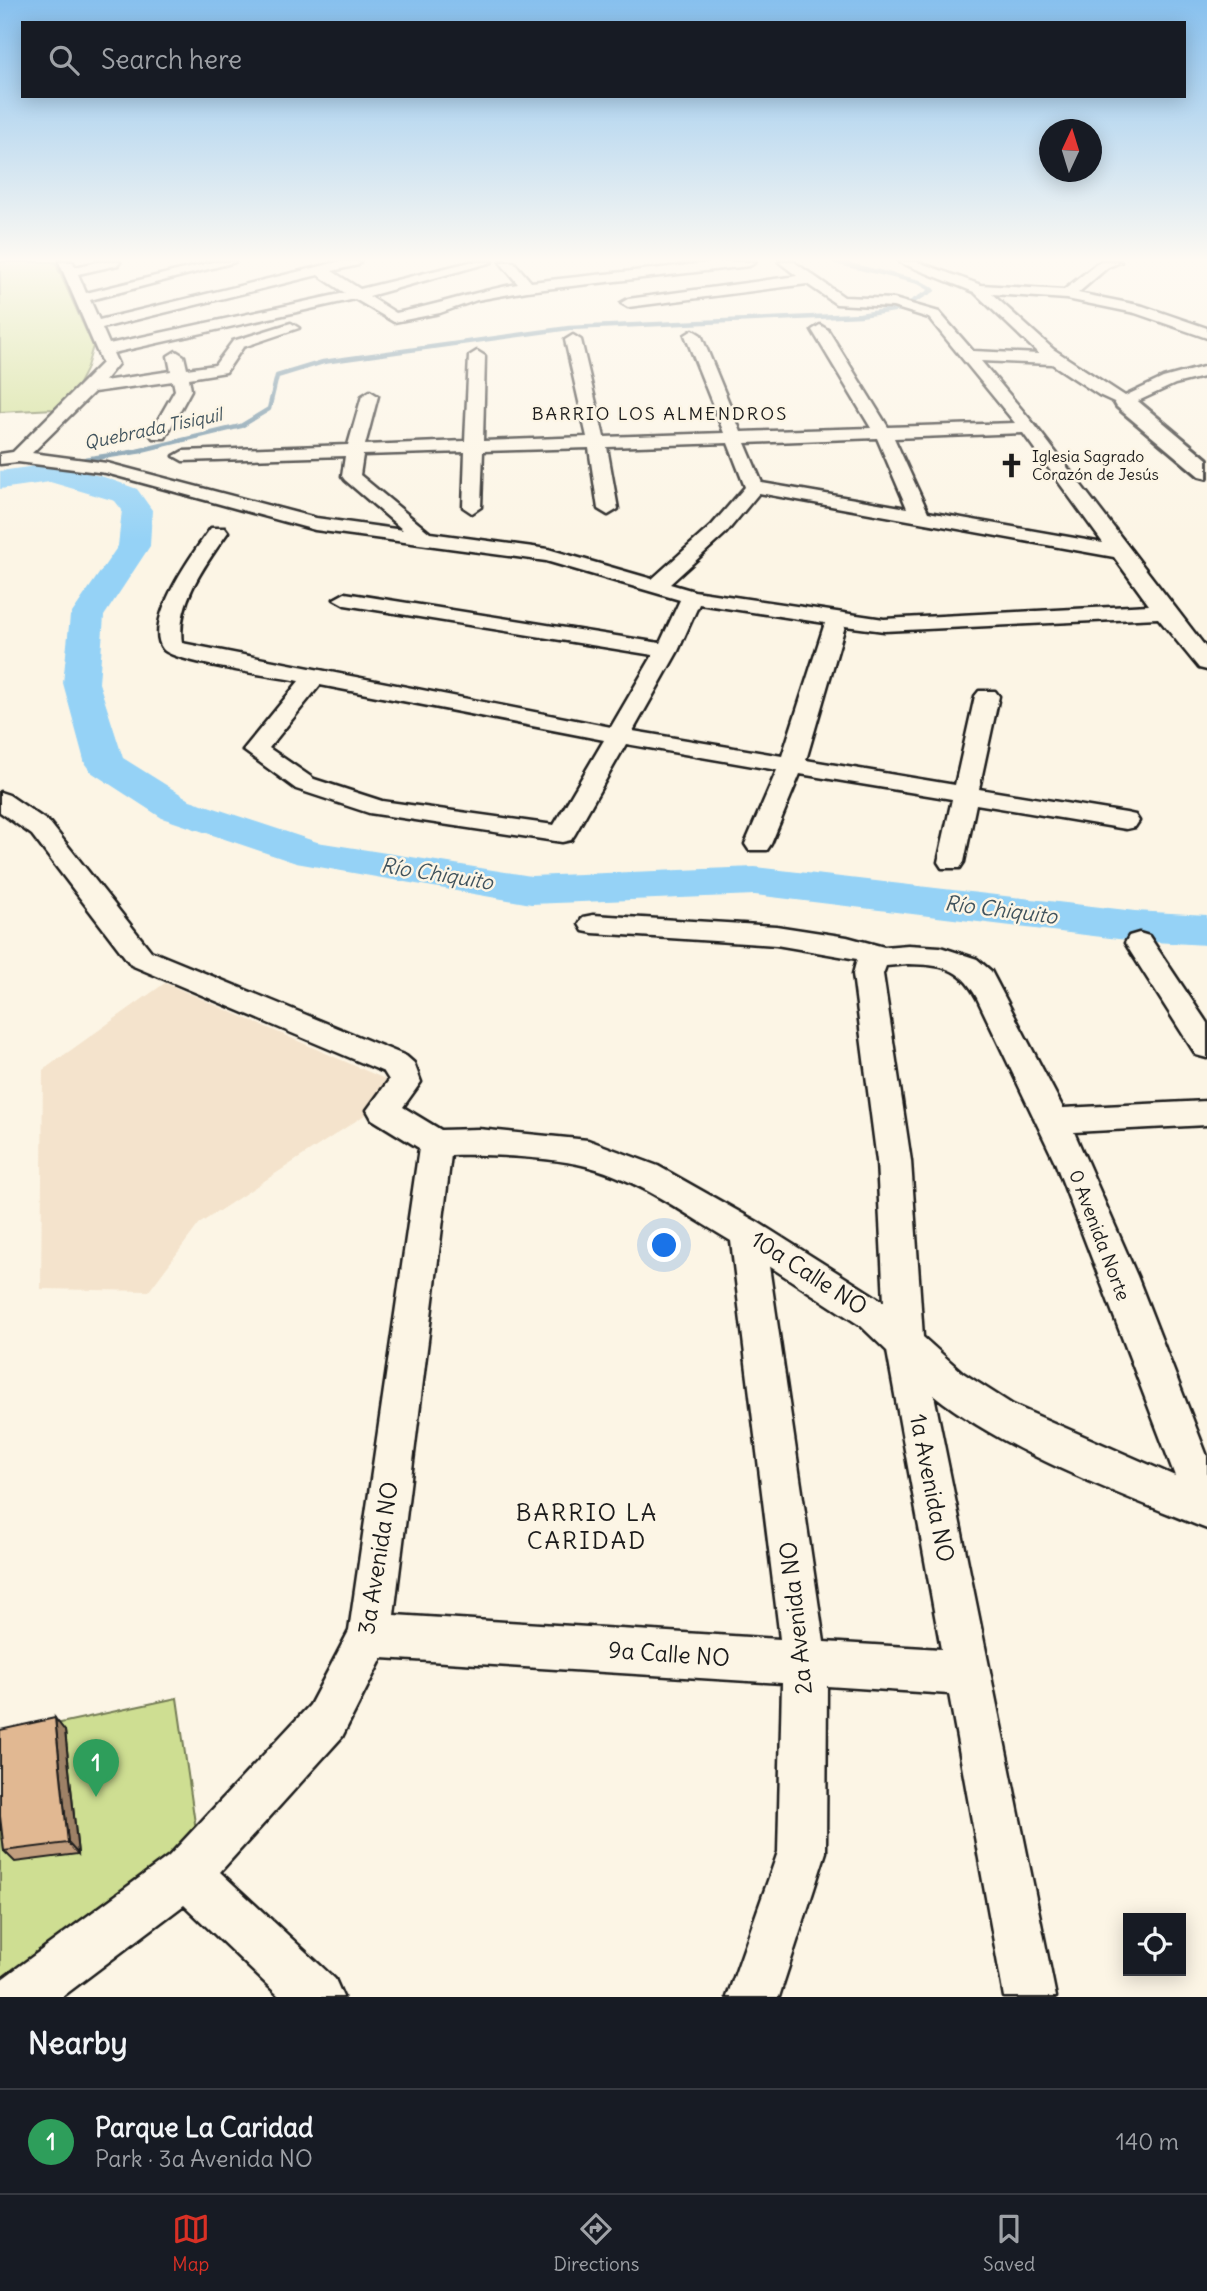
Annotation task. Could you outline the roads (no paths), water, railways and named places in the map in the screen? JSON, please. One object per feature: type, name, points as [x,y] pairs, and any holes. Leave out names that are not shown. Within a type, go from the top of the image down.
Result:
[{"type":"street","points":[[9,458],[89,388],[110,364],[106,355]]},
{"type":"street","points":[[159,434],[183,390],[182,374],[176,355]]},
{"type":"street","points":[[89,388],[220,369],[230,355]]},
{"type":"street","points":[[577,355],[597,442],[608,509]]},
{"type":"street","points":[[701,355],[737,439],[754,487]]},
{"type":"street","points":[[835,355],[883,433],[920,516]]},
{"type":"street","points":[[1051,355],[1095,387],[1125,402],[1207,471]]},
{"type":"street","points":[[472,507],[477,446],[477,356]]},
{"type":"street","points":[[971,356],[1056,359]]},
{"type":"street","points":[[971,356],[1164,611],[1207,663]]},
{"type":"street","points":[[1125,402],[1169,381],[1207,371]]},
{"type":"street","points":[[370,397],[355,450],[351,476],[422,536]]},
{"type":"street","points":[[183,456],[1028,428]]},
{"type":"street","points":[[9,458],[107,468],[315,524],[422,536],[548,555],[692,597],[884,625],[1164,611]]},
{"type":"street","points":[[754,487],[1120,552]]},
{"type":"street","points":[[655,587],[719,529],[754,487]]},
{"type":"street","points":[[218,532],[188,574],[168,634],[172,647],[191,654],[620,736],[1126,821]]},
{"type":"street","points":[[315,677],[255,750],[306,784],[378,808],[562,834],[667,651],[692,597]]},
{"type":"street","points":[[345,599],[667,651]]},
{"type":"street","points":[[758,844],[792,764],[836,618]]},
{"type":"street","points":[[951,862],[987,696]]},
{"type":"street","points":[[0,800],[41,829],[141,958],[395,1064],[402,1071],[405,1082],[383,1110],[436,1143]]},
{"type":"street","points":[[593,924],[811,940],[853,947],[874,965]]},
{"type":"street","points":[[1139,943],[1207,1047]]},
{"type":"street","name":"0 Avenida Norte","points":[[874,965],[900,954],[943,958],[976,971],[1055,1121],[1207,1508]]},
{"type":"street","name":"1a Avenida NO","points":[[874,965],[894,1161],[905,1346],[1030,1997]]},
{"type":"street","points":[[1055,1121],[1207,1113]]},
{"type":"street","name":"10a Calle NO","points":[[436,1143],[478,1142],[588,1153],[646,1175],[747,1233],[874,1315],[949,1385],[999,1418],[1096,1463],[1207,1508]]},
{"type":"street","name":"3a Avenida NO","points":[[20,1997],[186,1873],[326,1721],[370,1635],[436,1143]]},
{"type":"street","name":"2a Avenida NO","points":[[747,1233],[805,1663],[802,1852],[754,1997]]},
{"type":"street","name":"9a Calle NO","points":[[370,1635],[968,1673]]},
{"type":"street","points":[[186,1873],[317,1997]]},
{"type":"waterway","name":"Quebrada Tisiquil","points":[[132,452],[241,426],[269,409],[277,376],[323,362],[372,355]]},
{"type":"waterway","name":"Quebrada Tisiquil","points":[[132,452],[141,451]]},
{"type":"waterway","name":"Quebrada Tisiquil","points":[[50,473],[86,459],[132,452]]},
{"type":"waterway","name":"Río Chiquito","points":[[0,480],[50,473],[94,483],[126,495],[137,510],[134,546],[87,616],[81,683],[105,764],[176,809],[311,854],[531,890],[755,881],[1135,926],[1207,930]]},
{"type":"place","name":"Iglesia Sagrado Corazón de Jesús","points":[[1012,465]]},
{"type":"place","name":"Parque La Caridad","points":[[96,1797]]},
{"type":"district","name":"BARRIO LOS ALMENDROS","points":[[660,414]]},
{"type":"district","name":"BARRIO LA CARIDAD","points":[[587,1527]]}]
